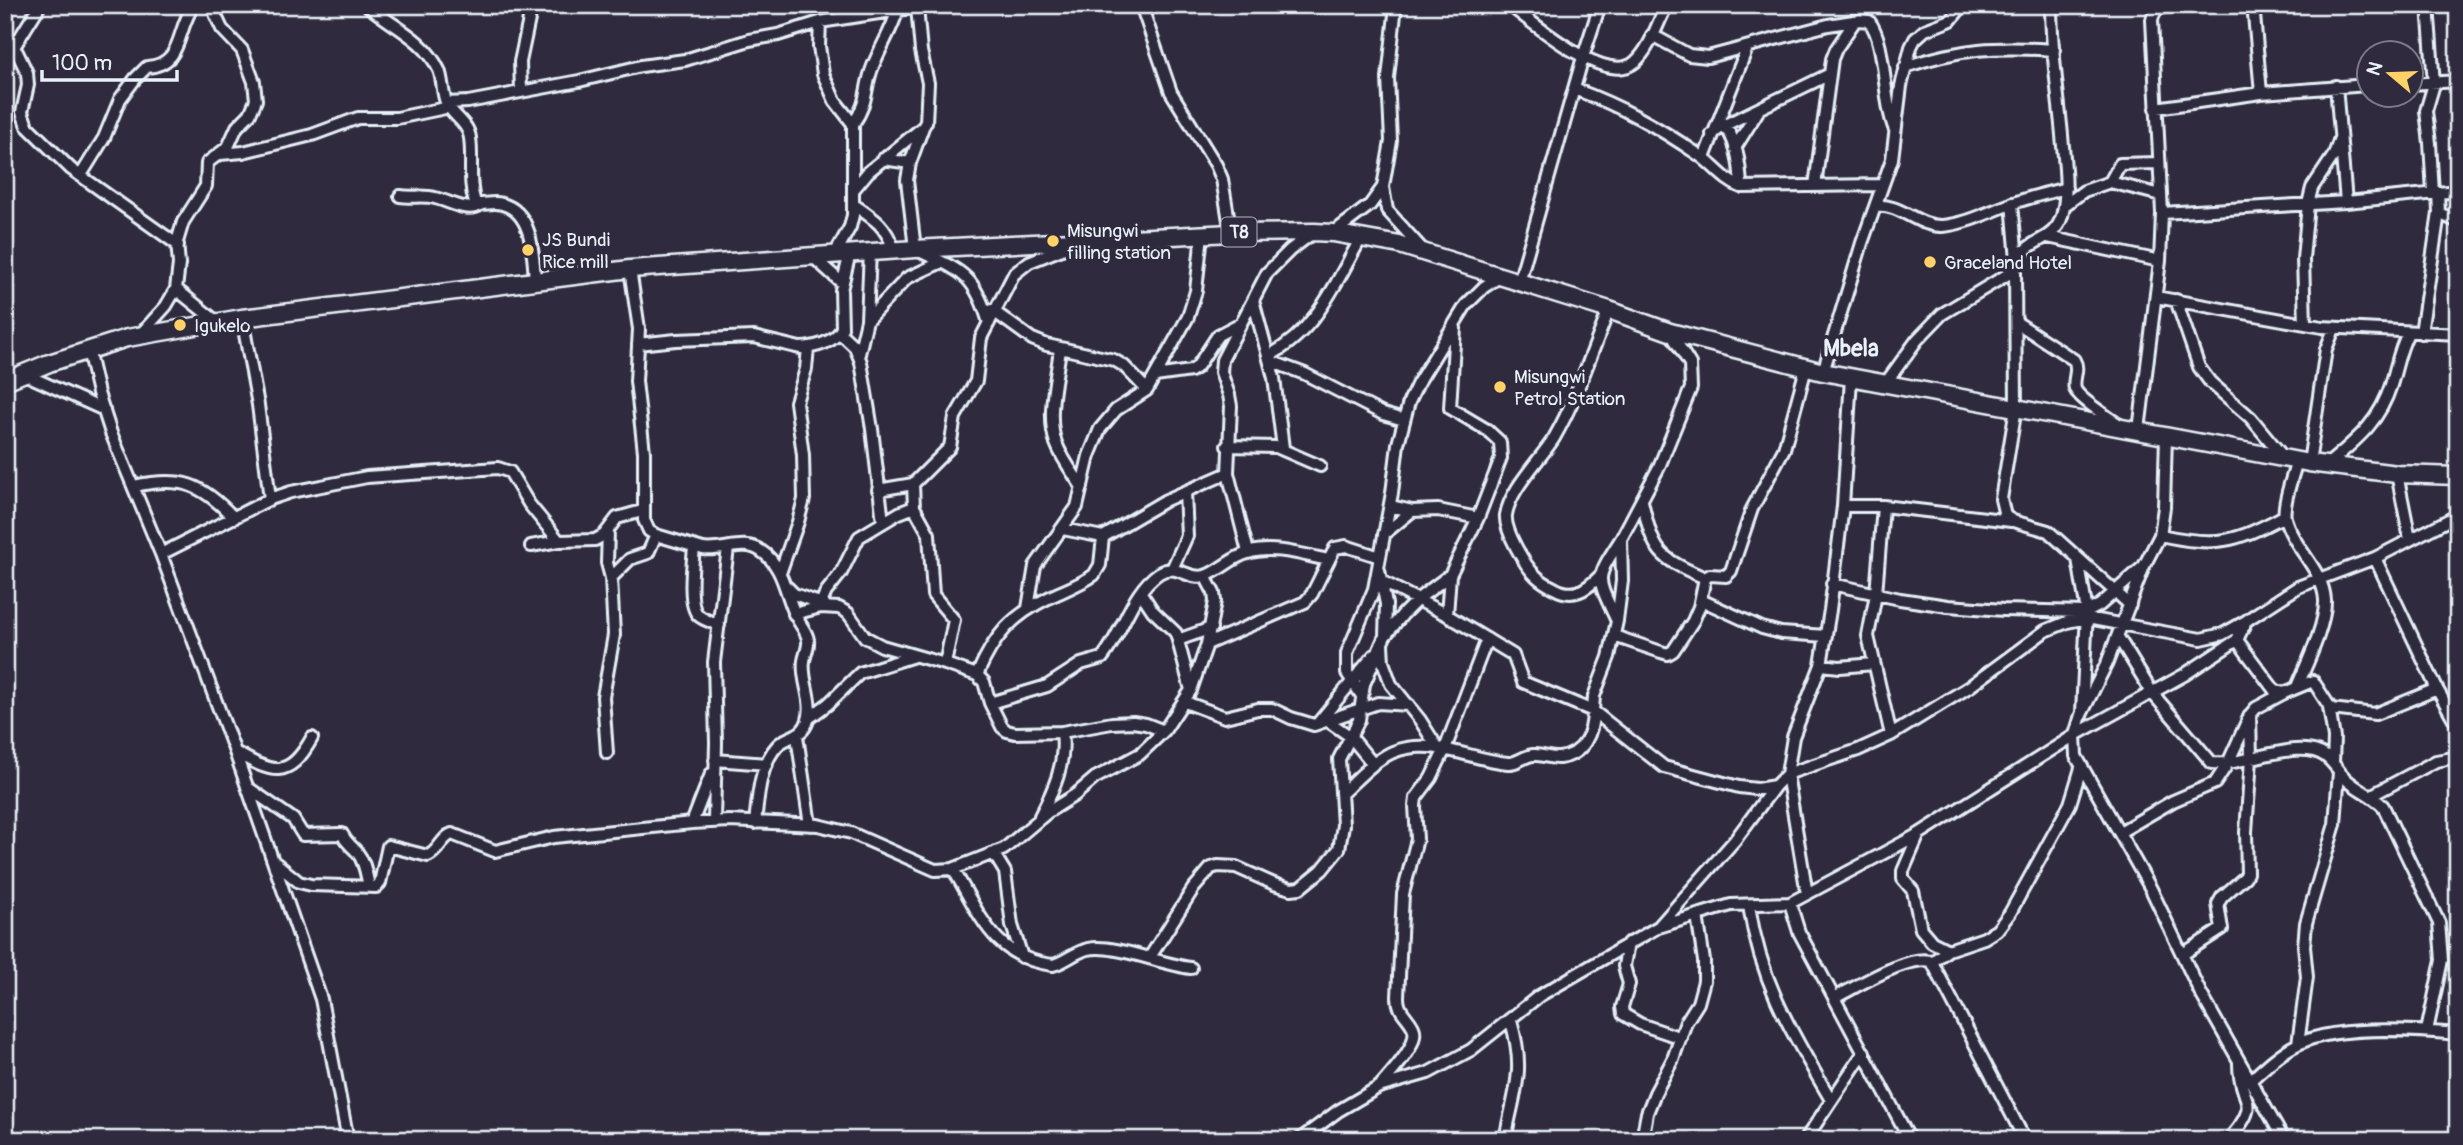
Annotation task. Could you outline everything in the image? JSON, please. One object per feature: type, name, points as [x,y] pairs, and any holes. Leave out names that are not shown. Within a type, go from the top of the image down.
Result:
[{"type":"highway","name":"T8","points":[[5,381],[88,350],[138,337],[242,318],[630,269],[915,248],[1202,234],[1314,232],[1400,245],[1609,310],[1670,332],[1851,378],[2327,465],[2398,474],[2458,476]]},
{"type":"street","points":[[13,47],[40,5]]},
{"type":"street","points":[[81,176],[97,151],[128,87],[147,67],[158,66],[170,60],[186,18],[194,5]]},
{"type":"street","points":[[138,337],[166,306],[176,289],[178,245],[183,222],[206,186],[207,163],[228,147],[237,127],[250,114],[256,100],[242,50],[222,29],[211,5]]},
{"type":"street","points":[[367,5],[424,46],[440,73],[448,105],[468,131],[471,189],[475,204],[501,203],[521,217],[526,224],[531,243],[536,280]]},
{"type":"street","points":[[521,91],[520,62],[532,5]]},
{"type":"street","points":[[220,154],[243,152],[312,135],[358,118],[397,118],[641,66],[685,60],[820,22],[930,5]]},
{"type":"street","points":[[1142,5],[1171,92],[1222,179],[1231,233]]},
{"type":"street","points":[[1396,5],[1388,78],[1391,141],[1383,187],[1387,210],[1425,253]]},
{"type":"street","points":[[1508,5],[1583,57],[1611,66],[1628,66],[1636,61],[1667,5]]},
{"type":"street","points":[[1519,282],[1600,5]]},
{"type":"street","points":[[1823,372],[1892,159],[1905,67],[1911,47],[1920,33],[1951,20],[1964,5]]},
{"type":"street","points":[[2048,237],[2061,220],[2066,188],[2051,5]]},
{"type":"street","points":[[2139,430],[2160,261],[2162,213],[2151,20],[2161,7],[2170,5]]},
{"type":"street","points":[[2421,333],[2439,213],[2426,111],[2434,84],[2428,5]]},
{"type":"street","points":[[917,7],[921,51],[928,83],[928,114],[910,163],[907,180],[915,248],[964,275],[974,284],[992,318],[1032,339],[1114,360],[1124,366],[1147,390]]},
{"type":"street","points":[[638,344],[754,337],[792,347],[808,348],[840,333],[843,322],[843,254],[854,205],[853,124],[864,107],[871,69],[891,32],[898,9]]},
{"type":"street","points":[[2253,9],[2261,93]]},
{"type":"street","points":[[1652,35],[1689,55],[1708,57],[1783,36],[1866,20],[1872,25],[1887,107],[1896,133]]},
{"type":"street","points":[[1815,186],[1836,48],[1855,21]]},
{"type":"street","points":[[820,22],[819,46],[823,74],[835,101],[853,124]]},
{"type":"street","points":[[5,37],[27,73],[28,85],[22,112],[26,126],[81,176],[178,245]]},
{"type":"street","points":[[1704,158],[1712,134],[1721,122],[1747,48]]},
{"type":"street","points":[[1905,67],[1948,53],[1970,50],[2054,50]]},
{"type":"street","points":[[1721,122],[1758,111],[1830,74]]},
{"type":"street","points":[[2424,84],[2458,81]]},
{"type":"street","points":[[2156,108],[2261,93],[2354,85]]},
{"type":"street","points":[[2336,86],[2346,202]]},
{"type":"street","points":[[1574,89],[1643,118],[1704,158],[1720,176],[1741,187],[1882,185]]},
{"type":"street","points":[[1735,148],[1758,111]]},
{"type":"street","points":[[1721,122],[1735,148],[1741,187]]},
{"type":"street","points":[[854,189],[868,172],[923,127]]},
{"type":"street","points":[[2293,205],[2312,188],[2334,155],[2340,138]]},
{"type":"street","points":[[883,159],[910,163]]},
{"type":"street","points":[[2110,182],[2120,164],[2158,163]]},
{"type":"street","points":[[2065,205],[2084,191],[2110,182],[2161,195]]},
{"type":"street","points":[[1333,233],[1370,205],[1383,187]]},
{"type":"street","points":[[1876,206],[1887,205],[1929,223],[1943,226],[2066,188]]},
{"type":"street","points":[[2305,324],[2303,259],[2312,188]]},
{"type":"street","points":[[2162,213],[2346,202],[2458,191]]},
{"type":"street","points":[[400,196],[432,197],[468,208],[480,205]]},
{"type":"street","points":[[2011,203],[2016,265],[2016,408],[2001,499],[2005,516],[2013,521]]},
{"type":"street","points":[[854,205],[884,228],[894,250]]},
{"type":"street","points":[[2439,213],[2458,222]]},
{"type":"street","points":[[1248,552],[1228,473],[1227,446],[1231,406],[1221,372],[1222,360],[1272,267],[1314,232]]},
{"type":"street","points":[[1028,608],[1035,566],[1077,507],[1089,456],[1100,429],[1116,410],[1147,390],[1191,308],[1202,234]]},
{"type":"street","points":[[1885,384],[1917,340],[1942,314],[2016,265],[2029,244],[2048,237],[2160,261]]},
{"type":"street","points":[[1270,359],[1294,342],[1312,321],[1361,238]]},
{"type":"street","points":[[878,490],[913,484],[952,443],[955,417],[976,381],[981,338],[1020,268],[1081,242]]},
{"type":"street","points":[[859,354],[867,320],[870,251]]},
{"type":"street","points":[[812,256],[842,283]]},
{"type":"street","points":[[867,320],[907,278],[942,262]]},
{"type":"street","points":[[630,269],[638,309],[636,381],[644,452],[642,510],[646,526],[656,535],[694,547],[710,550],[741,546],[761,550],[780,573],[787,587],[794,614],[808,638],[804,666],[810,704],[809,718]]},
{"type":"street","points":[[1362,696],[1351,681],[1346,663],[1347,653],[1366,611],[1379,570],[1409,402],[1466,305],[1501,276]]},
{"type":"street","points":[[176,289],[217,323]]},
{"type":"street","points":[[2156,297],[2328,328],[2458,334]]},
{"type":"street","points":[[2176,299],[2199,367],[2210,382],[2297,460]]},
{"type":"street","points":[[1253,300],[1270,359],[1283,449]]},
{"type":"street","points":[[1609,310],[1560,427],[1511,499],[1506,516],[1526,565],[1545,583],[1567,594],[1579,592],[1600,576],[1660,467],[1691,387],[1690,364],[1670,332]]},
{"type":"street","points":[[242,318],[258,405],[270,499]]},
{"type":"street","points":[[2016,322],[2074,360],[2078,393],[2123,427]]},
{"type":"street","points":[[1155,376],[1191,371],[1197,367],[1218,335],[1241,323]]},
{"type":"street","points":[[1447,615],[1450,575],[1478,518],[1502,449],[1500,442],[1487,430],[1450,408],[1455,327]]},
{"type":"street","points":[[2297,687],[2324,605],[2320,579],[2284,516],[2326,349],[2328,328]]},
{"type":"street","points":[[840,333],[855,346],[859,354],[872,429],[883,522]]},
{"type":"street","points":[[2327,465],[2370,427],[2386,398],[2397,355],[2408,333]]},
{"type":"street","points":[[780,573],[804,499],[803,455],[796,402],[806,369],[808,348]]},
{"type":"street","points":[[1060,348],[1052,427],[1063,457],[1082,486]]},
{"type":"street","points":[[88,350],[104,410],[162,554],[235,751],[321,999],[348,1140]]},
{"type":"street","points":[[1270,359],[1384,414],[1404,420]]},
{"type":"street","points":[[1614,636],[1668,654],[1673,651],[1693,621],[1705,578],[1710,575],[1726,576],[1731,571],[1752,509],[1784,449],[1806,368]]},
{"type":"street","points":[[22,373],[104,410]]},
{"type":"street","points":[[1807,894],[1787,774],[1793,737],[1821,665],[1826,636],[1843,506],[1851,378]]},
{"type":"street","points":[[2081,715],[2094,694],[2124,623],[2144,566],[2160,535],[2164,508],[2166,436]]},
{"type":"street","points":[[1227,446],[1283,449],[1320,466]]},
{"type":"street","points":[[162,554],[270,499],[333,482],[367,477],[504,469],[510,471],[529,504],[559,541]]},
{"type":"street","points":[[1063,529],[1103,537],[1185,492],[1228,473]]},
{"type":"street","points":[[2398,474],[2410,539]]},
{"type":"street","points":[[134,486],[171,480],[206,492],[234,518]]},
{"type":"street","points":[[913,484],[915,507],[929,534],[933,595],[954,620],[945,664]]},
{"type":"street","points":[[1172,569],[1187,536],[1185,492]]},
{"type":"street","points":[[1642,501],[1652,539],[1660,553],[1673,563],[1705,578]]},
{"type":"street","points":[[1390,506],[1412,511],[1438,510],[1478,518]]},
{"type":"street","points":[[1843,506],[1883,506],[2013,521],[2048,531],[2130,605]]},
{"type":"street","points":[[1883,506],[1876,594],[1868,636],[1891,735]]},
{"type":"street","points":[[826,605],[826,592],[841,573],[859,537],[915,507]]},
{"type":"street","points":[[531,546],[559,541],[595,540],[617,519],[642,510]]},
{"type":"street","points":[[1384,534],[1412,511]]},
{"type":"street","points":[[1832,584],[1926,603],[1976,609],[2087,615],[2201,639],[2223,634],[2298,587],[2375,558],[2458,515]]},
{"type":"street","points":[[2160,535],[2190,542],[2218,543],[2240,538],[2284,516]]},
{"type":"street","points":[[607,753],[603,697],[614,635],[611,578],[607,563],[608,530]]},
{"type":"street","points":[[611,578],[630,559],[648,553],[656,535]]},
{"type":"street","points":[[977,675],[994,640],[1028,608],[1094,575],[1100,565],[1103,537]]},
{"type":"street","points":[[1342,793],[1373,764],[1398,750],[1441,748],[1511,764],[1533,755],[1560,758],[1584,746],[1591,733],[1594,696],[1609,657],[1618,621],[1622,581],[1621,539]]},
{"type":"street","points":[[608,544],[630,559]]},
{"type":"street","points":[[1207,644],[1306,602],[1328,560],[1339,546],[1380,557]]},
{"type":"street","points":[[694,547],[693,608],[704,619],[719,625]]},
{"type":"street","points":[[714,821],[716,721],[713,684],[729,548]]},
{"type":"street","points":[[990,704],[1047,686],[1080,664],[1102,658],[1141,593],[1160,572],[1172,569],[1205,576],[1248,552],[1276,551],[1328,560]]},
{"type":"street","points":[[2375,558],[2437,689],[2458,726]]},
{"type":"street","points":[[2078,559],[2087,615],[2081,715],[2075,735],[2076,756],[2151,889],[2200,992],[2284,1140]]},
{"type":"street","points":[[1658,927],[1735,840],[1787,774],[1858,750],[1891,735],[1969,687],[2045,631],[2087,615],[2144,566]]},
{"type":"street","points":[[1379,570],[1386,604],[1382,643],[1386,673],[1391,684],[1441,748]]},
{"type":"street","points":[[1323,722],[1403,614],[1450,575]]},
{"type":"street","points":[[273,861],[299,881],[310,885],[369,886],[380,885],[388,846],[428,856],[452,834],[495,851],[554,837],[714,821],[827,827],[844,831],[935,870],[953,869],[994,854],[1014,842],[1038,820],[1095,778],[1140,754],[1164,731],[1191,690],[1207,644],[1215,601],[1205,576]]},
{"type":"street","points":[[1600,576],[1600,585],[1618,621]]},
{"type":"street","points":[[1382,582],[1447,615],[1513,655],[1523,682],[1593,711],[1664,767],[1738,788],[1775,786]]},
{"type":"street","points":[[787,587],[794,594],[844,609],[865,637],[882,646],[977,675],[987,690],[990,704],[1002,727],[1007,731],[1062,732],[1133,722],[1164,731]]},
{"type":"street","points":[[1141,593],[1153,611],[1173,629],[1191,690]]},
{"type":"street","points":[[1701,600],[1762,628],[1780,633],[1826,636]]},
{"type":"street","points":[[794,614],[826,605]]},
{"type":"street","points":[[1299,1140],[1338,1111],[1379,1087],[1428,1073],[1471,1049],[1511,1021],[1539,996],[1658,927],[1731,905],[1790,903],[1919,834],[2075,735],[2153,694],[2237,640],[2246,621]]},
{"type":"street","points":[[1178,640],[1211,628]]},
{"type":"street","points":[[2118,637],[2153,694],[2211,763],[2228,763],[2309,750],[2320,753],[2349,783],[2372,795],[2382,806],[2397,831],[2417,882],[2439,923],[2442,960],[2427,1031]]},
{"type":"street","points":[[1379,1087],[1409,1049],[1414,1033],[1414,1028],[1399,1010],[1398,1003],[1403,894],[1417,839],[1416,799],[1431,778],[1487,639]]},
{"type":"street","points":[[2237,640],[2275,691],[2284,693]]},
{"type":"street","points":[[1150,957],[1193,889],[1211,868],[1236,867],[1291,889],[1307,884],[1332,858],[1340,846],[1343,825],[1339,759],[1362,710],[1362,696],[1382,643]]},
{"type":"street","points":[[2298,1044],[2307,977],[2304,946],[2306,923],[2335,824],[2334,738],[2329,708],[2314,681],[2310,654]]},
{"type":"street","points":[[755,823],[761,783],[778,744],[797,736],[809,718],[860,673],[917,655]]},
{"type":"street","points":[[1821,665],[1840,667],[1873,664]]},
{"type":"street","points":[[2120,832],[2173,801],[2215,783],[2256,708],[2314,681]]},
{"type":"street","points":[[2329,708],[2375,714],[2437,689]]},
{"type":"street","points":[[1185,702],[1225,717],[1258,709],[1272,709],[1314,725],[1378,703],[1409,705]]},
{"type":"street","points":[[2183,954],[2222,929],[2218,904],[2247,873],[2250,715]]},
{"type":"street","points":[[1323,722],[1351,737],[1373,764]]},
{"type":"street","points":[[1038,820],[1052,792],[1063,758],[1062,732]]},
{"type":"street","points":[[797,736],[810,825]]},
{"type":"street","points":[[235,751],[276,771],[302,755],[312,738]]},
{"type":"street","points":[[2372,795],[2436,761],[2454,758],[2458,744]]},
{"type":"street","points":[[715,764],[767,764]]},
{"type":"street","points":[[692,823],[715,764]]},
{"type":"street","points":[[1932,962],[1948,950],[1984,938],[1997,930],[2010,913],[2070,804],[2081,768]]},
{"type":"street","points":[[247,786],[287,814],[303,835],[338,832],[342,834],[347,845],[355,850],[363,863],[369,886]]},
{"type":"street","points":[[1919,834],[1903,871],[1903,879],[1913,891],[1921,929],[1932,942],[1948,950]]},
{"type":"street","points":[[994,854],[1005,872],[1012,925],[1022,957]]},
{"type":"street","points":[[953,869],[987,928],[1004,947],[1022,957],[1053,965],[1095,948],[1150,957],[1191,968]]},
{"type":"street","points":[[1790,903],[1799,932],[1910,1140]]},
{"type":"street","points":[[1749,906],[1759,957],[1770,990],[1831,1100]]},
{"type":"street","points":[[1642,1140],[1647,1113],[1686,1022],[1698,1003],[1705,973],[1697,915]]},
{"type":"street","points":[[1629,943],[1624,966],[1629,984],[1622,1007],[1623,1014],[1640,1024],[1681,1038]]},
{"type":"street","points":[[1834,998],[1910,961],[1925,958],[1932,962],[2025,1140]]},
{"type":"street","points":[[1505,1140],[1519,1079],[1519,1050],[1511,1021]]},
{"type":"street","points":[[2251,1080],[2298,1044],[2325,1036],[2355,1032],[2427,1031],[2458,1034]]},
{"type":"street","points":[[1805,1140],[1864,1052]]},
{"type":"street","points":[[2228,1140],[2248,1114],[2239,1073],[2239,1059]]},
{"type":"place","name":"Misungwi filling station","points":[[1053,241]]},
{"type":"place","name":"JS Bundi Rice mill","points":[[528,250]]},
{"type":"place","name":"Graceland Hotel","points":[[1930,262]]},
{"type":"place","name":"Igukelo","points":[[180,325]]},
{"type":"place","name":"Misungwi Petrol Station","points":[[1500,387]]},
{"type":"district","name":"Mbela","points":[[1851,348]]}]
